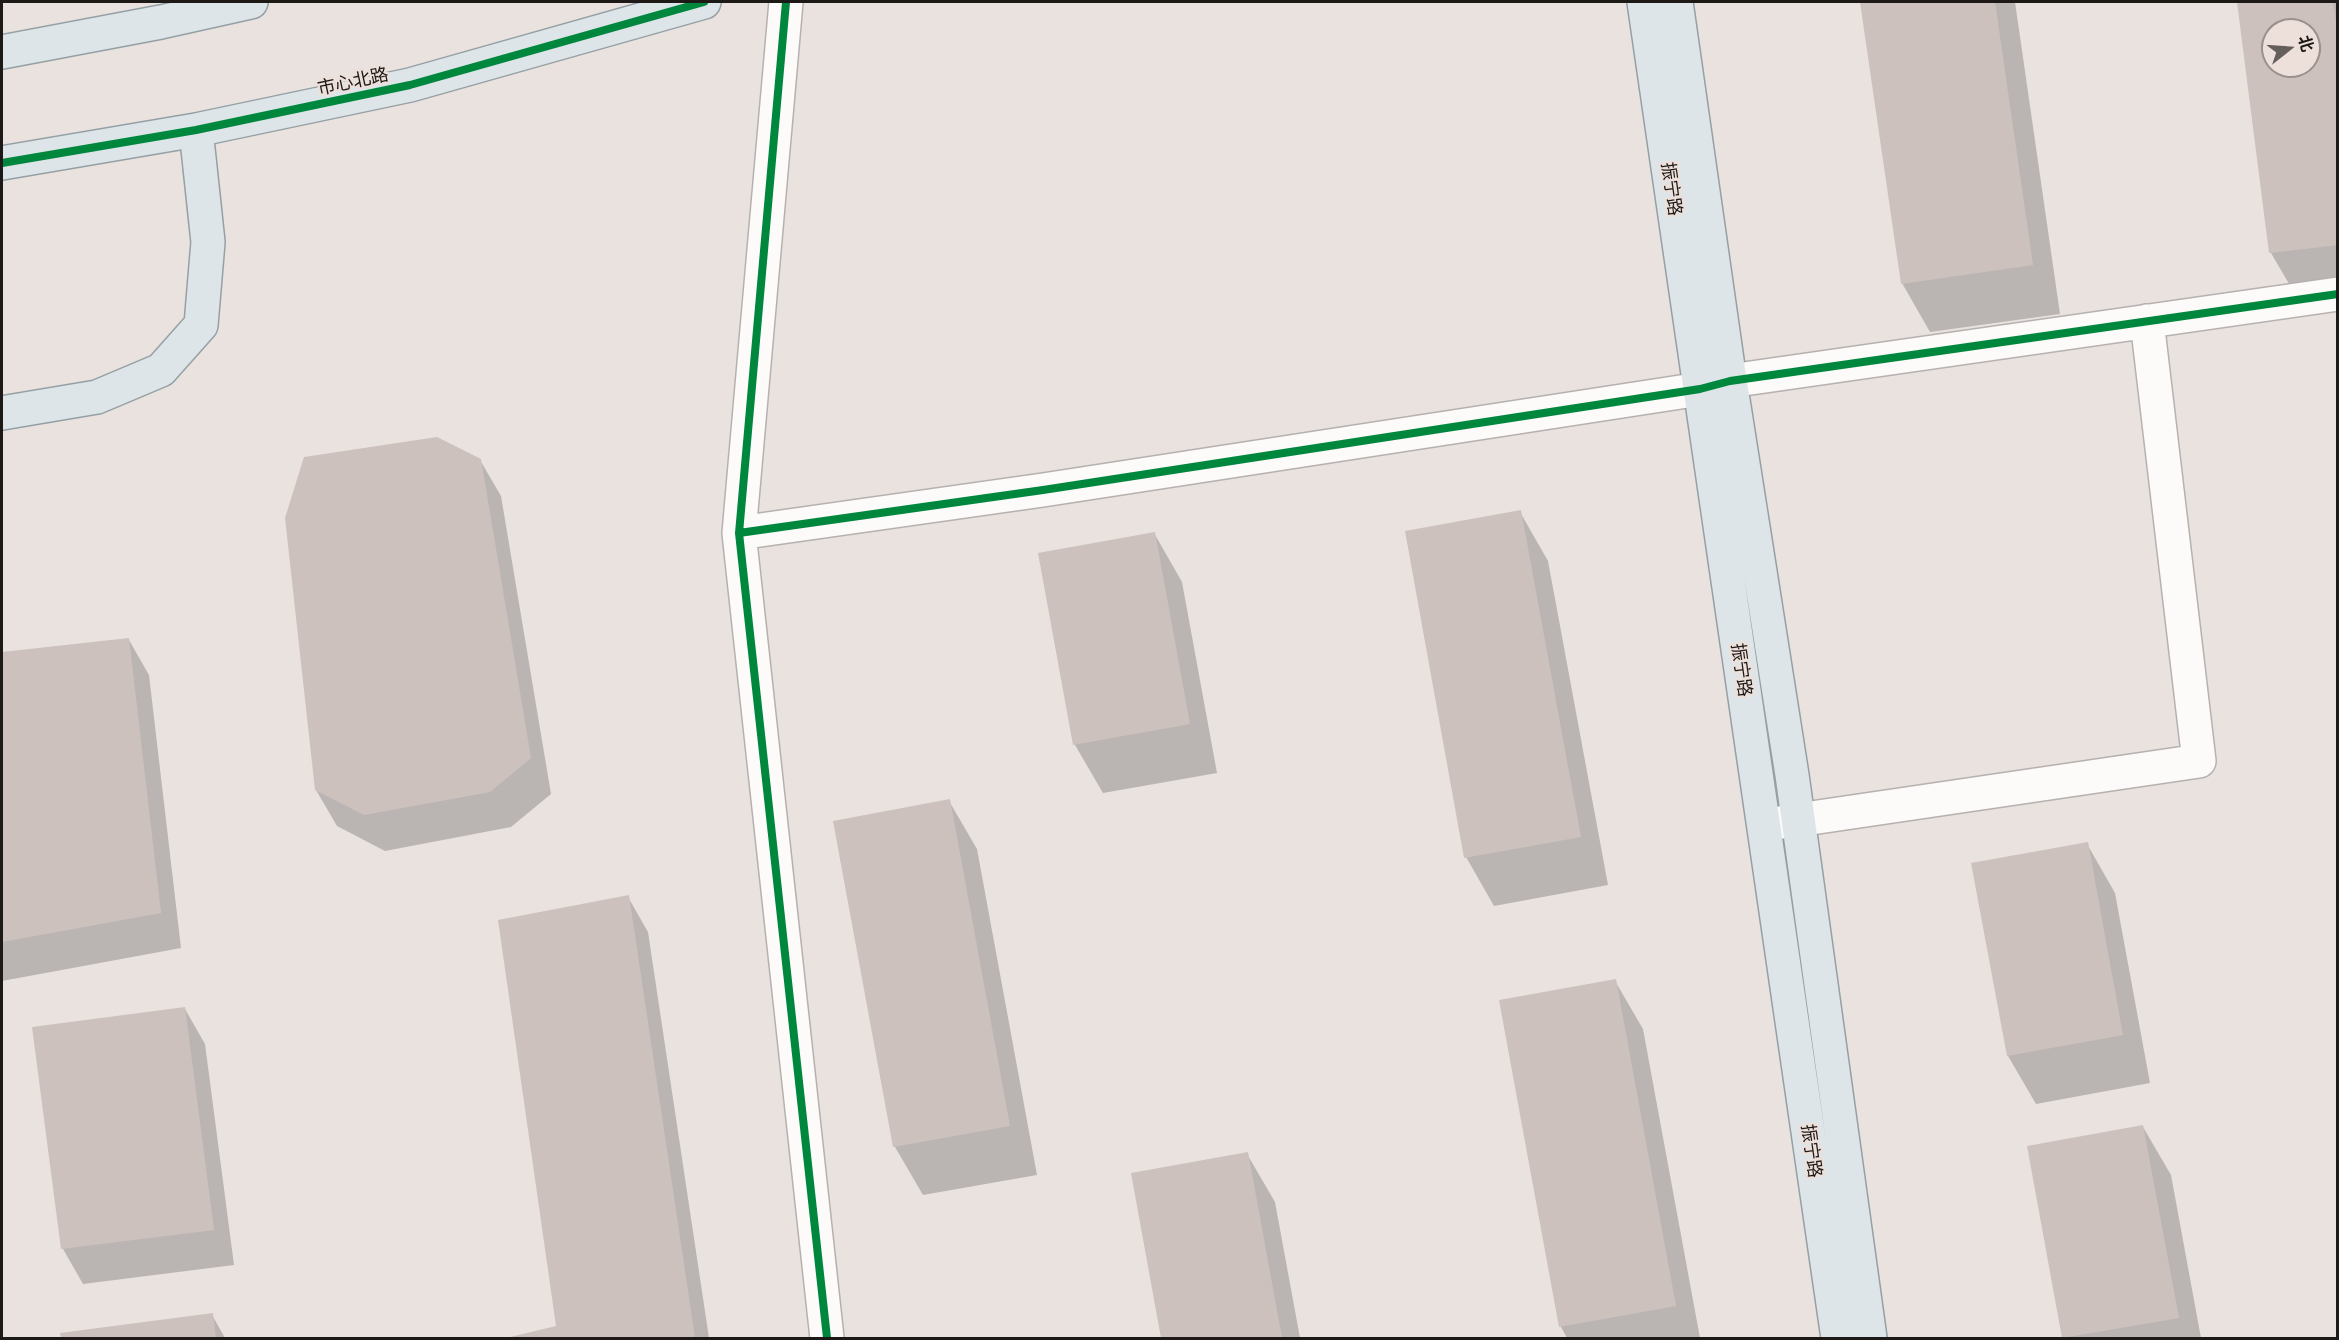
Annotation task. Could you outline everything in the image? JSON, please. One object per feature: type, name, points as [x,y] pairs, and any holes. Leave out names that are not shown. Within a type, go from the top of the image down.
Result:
[{"type":"main road","points":[[2,52],[158,12],[251,2]]},
{"type":"main road","name":"市心北路","points":[[2,163],[196,130],[410,85],[704,2]]},
{"type":"main road","name":"振宁路","points":[[1644,2],[1715,385],[1791,821],[1870,1338]]},
{"type":"main road","name":"振宁路","points":[[1676,2],[1715,385],[1838,1338]]},
{"type":"main road","points":[[2,413],[97,397],[161,370],[201,325],[208,242],[196,130]]},
{"type":"street","points":[[786,2],[739,533],[827,1338]]},
{"type":"street","points":[[739,533],[1043,490],[1715,385],[2337,294]]},
{"type":"street","points":[[1791,821],[2199,762],[2147,321]]},
{"type":"building","points":[[1860,2],[1995,2],[2033,265],[1901,284]]},
{"type":"building","points":[[2237,2],[2333,2],[2338,34],[2338,245],[2269,253]]},
{"type":"building","points":[[437,437],[481,459],[531,758],[490,792],[364,815],[315,790],[285,518],[304,457]]},
{"type":"building","points":[[1521,510],[1581,837],[1464,858],[1405,531]]},
{"type":"building","points":[[1155,532],[1190,724],[1073,745],[1038,553]]},
{"type":"building","points":[[129,638],[161,913],[2,942],[2,652]]},
{"type":"building","points":[[950,799],[1010,1126],[893,1147],[833,821]]},
{"type":"building","points":[[2088,842],[2123,1035],[2007,1056],[1971,863]]},
{"type":"building","points":[[629,895],[695,1338],[506,1338],[556,1326],[498,920]]},
{"type":"building","points":[[1616,979],[1676,1306],[1559,1327],[1499,1000]]},
{"type":"building","points":[[185,1007],[214,1230],[61,1249],[32,1027]]},
{"type":"building","points":[[2143,1125],[2179,1318],[2062,1338],[2027,1146]]},
{"type":"building","points":[[1248,1152],[1282,1338],[1161,1338],[1131,1173]]},
{"type":"building","points":[[213,1313],[216,1338],[61,1338],[60,1333]]},
{"type":"cycle path","points":[[2,163],[196,130],[410,85],[704,2]]},
{"type":"cycle path","points":[[786,2],[739,533],[827,1338]]},
{"type":"cycle path","points":[[739,533],[1043,490],[1700,389],[1730,381],[2338,294]]}]
